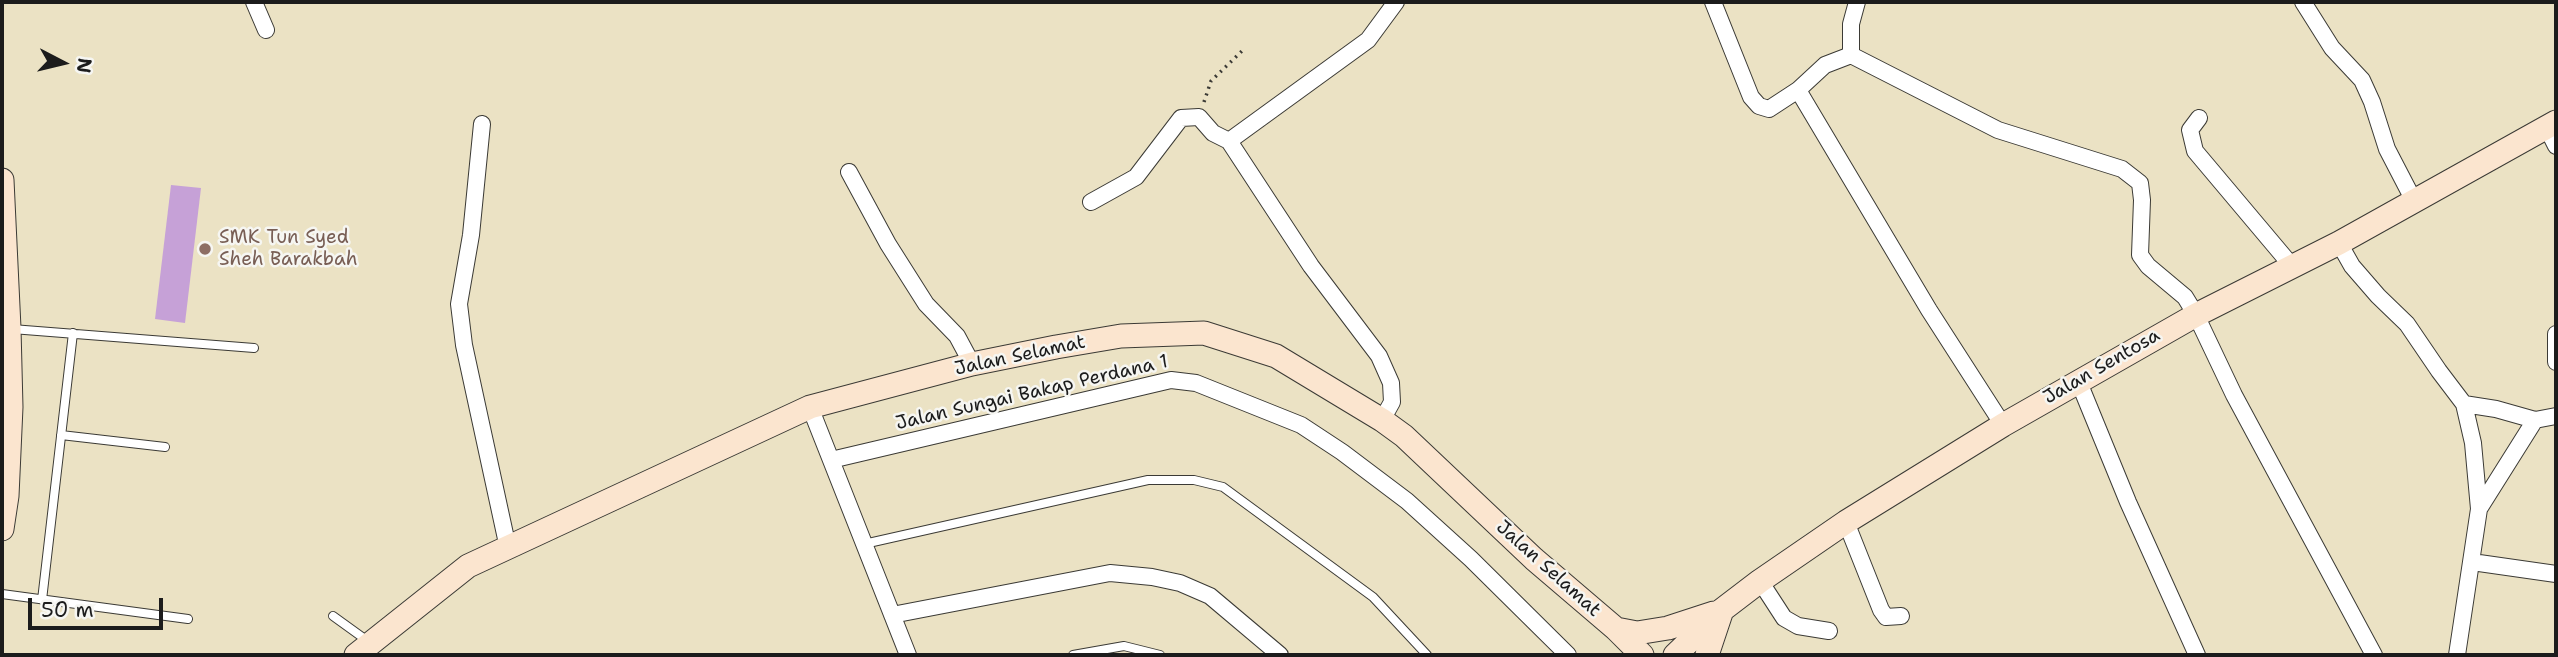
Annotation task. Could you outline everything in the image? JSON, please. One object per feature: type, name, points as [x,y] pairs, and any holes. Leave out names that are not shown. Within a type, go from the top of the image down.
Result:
[{"type":"main road","name":"Jalan Sentosa","points":[[1675,655],[1722,610],[1846,522],[2078,380],[2291,265],[2339,243],[2414,201],[2553,132]]},
{"type":"main road","points":[[2,180],[11,407],[8,496],[2,529]]},
{"type":"main road","name":"Jalan Selamat","points":[[362,649],[468,566],[810,407],[972,364],[1121,336],[1204,332],[1276,356],[1404,436],[1534,559],[1642,655]]},
{"type":"main road","points":[[1615,629],[1637,633],[1668,628],[1722,610]]},
{"type":"main road","points":[[1707,655],[1722,610]]},
{"type":"street","points":[[254,2],[265,30]]},
{"type":"street","points":[[1229,141],[1368,40],[1396,2]]},
{"type":"street","points":[[1713,2],[1751,97],[1759,106],[1769,109],[1798,90],[1825,65],[1851,55],[1998,130],[2122,169],[2140,183],[2140,255],[2148,266],[2185,298],[2196,315],[2234,395],[2374,655]]},
{"type":"street","points":[[1851,55],[1851,24],[1857,2]]},
{"type":"street","points":[[2303,2],[2332,48],[2361,80],[2372,102],[2387,149],[2414,201]]},
{"type":"street","points":[[1798,90],[1929,310],[2003,425]]},
{"type":"street","points":[[1091,202],[1136,177],[1181,118],[1199,117],[1213,133],[1229,141],[1311,266],[1379,356],[1391,383],[1392,402],[1382,420]]},
{"type":"street","points":[[2199,118],[2190,130],[2195,151],[2291,265]]},
{"type":"street","points":[[482,124],[471,235],[459,304],[464,345],[508,548]]},
{"type":"street","points":[[849,172],[888,244],[920,294],[957,336],[972,364]]},
{"type":"street","points":[[2339,243],[2352,266],[2407,324],[2464,404],[2473,443],[2479,509],[2458,655]]},
{"type":"street","points":[[2556,334],[2556,362]]},
{"type":"street","name":"Jalan Sungai Bakap Perdana 1","points":[[831,460],[1171,380],[1196,383],[1301,425],[1342,452],[1407,501],[1569,655]]},
{"type":"street","points":[[2078,380],[2128,502],[2197,655]]},
{"type":"street","points":[[2464,404],[2496,409],[2535,420],[2556,416]]},
{"type":"street","points":[[810,407],[908,655]]},
{"type":"street","points":[[2479,509],[2535,420]]},
{"type":"street","points":[[1846,522],[1881,610],[1886,617],[1901,616]]},
{"type":"street","points":[[2473,562],[2556,574]]},
{"type":"street","points":[[892,614],[1111,573],[1152,577],[1180,583],[1210,596],[1280,655]]},
{"type":"street","points":[[1760,581],[1784,618],[1798,626],[1829,631]]},
{"type":"lane","points":[[9,328],[254,348]]},
{"type":"lane","points":[[42,600],[73,333]]},
{"type":"lane","points":[[61,435],[165,447]]},
{"type":"lane","points":[[864,544],[1148,480],[1194,480],[1223,487],[1373,597],[1427,655]]},
{"type":"lane","points":[[2,594],[188,619]]},
{"type":"lane","points":[[333,616],[362,649]]},
{"type":"lane","points":[[1073,655],[1124,646],[1160,655]]},
{"type":"path","points":[[1199,117],[1210,80],[1244,49]]},
{"type":"building","points":[[171,185],[201,188],[185,323],[155,319]]},
{"type":"place","name":"SMK Tun Syed Sheh Barakbah","points":[[205,249]]}]
